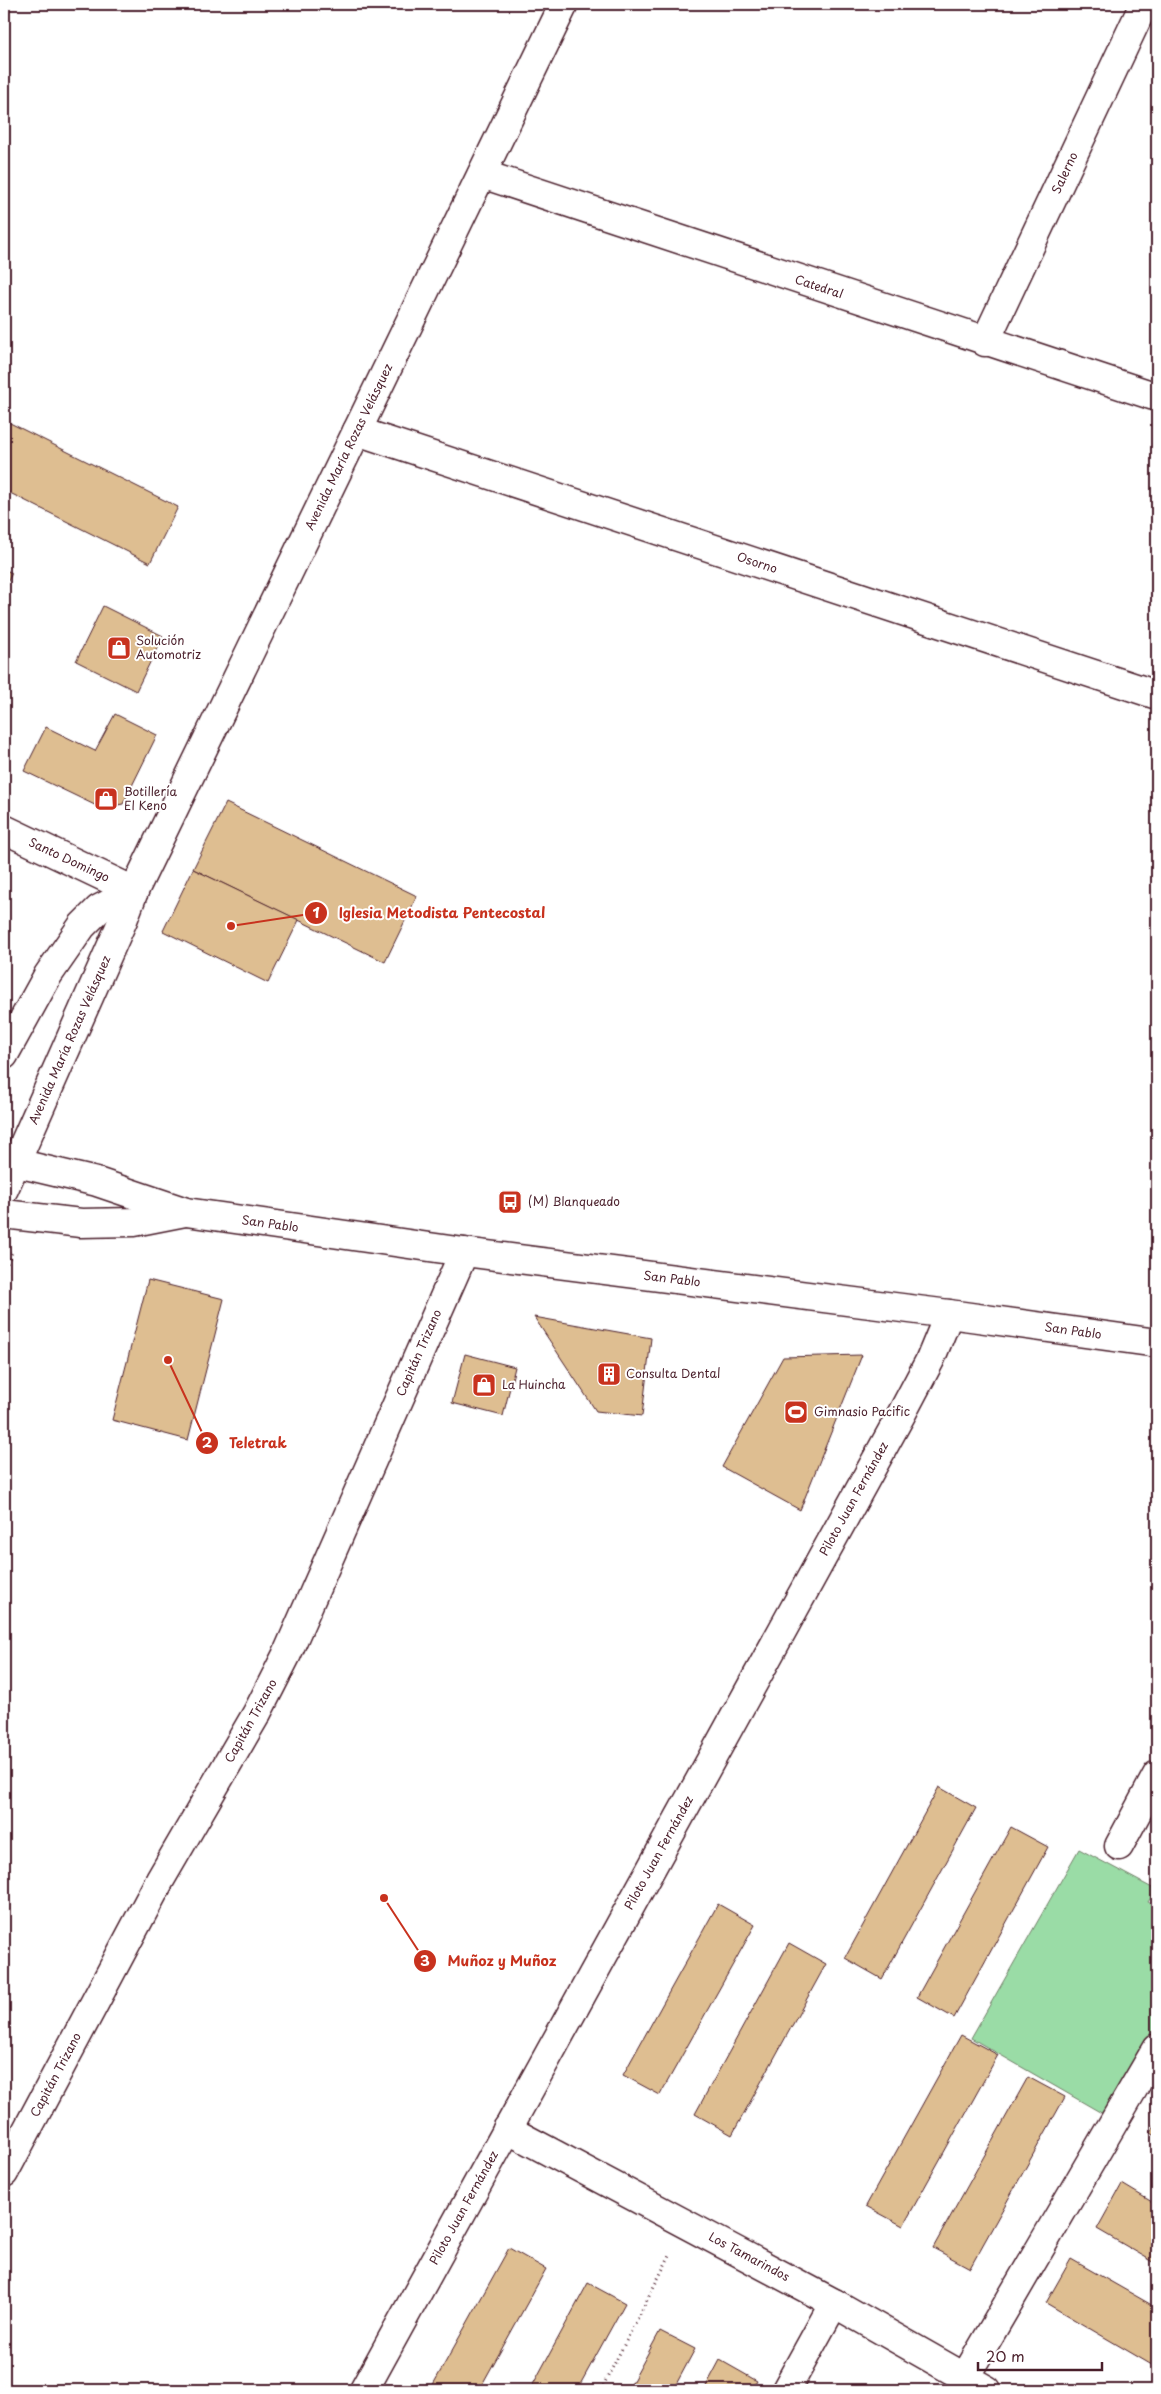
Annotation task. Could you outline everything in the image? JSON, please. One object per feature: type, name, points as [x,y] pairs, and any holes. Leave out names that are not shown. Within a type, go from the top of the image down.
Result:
[{"type":"street","name":"Avenida María Rozas Velásquez","points":[[4,1189],[10,1161],[120,928],[134,890],[564,4]]},
{"type":"street","name":"Salerno","points":[[985,342],[1144,4]]},
{"type":"street","name":"Catedral","points":[[482,174],[985,342],[1157,397]]},
{"type":"street","name":"Osorno","points":[[357,430],[1157,695]]},
{"type":"street","name":"Santo Domingo","points":[[4,829],[134,890]]},
{"type":"street","points":[[4,1055],[48,975],[82,926],[99,908],[134,890]]},
{"type":"street","name":"San Pablo","points":[[10,1161],[97,1182],[186,1212],[464,1252],[949,1314],[1157,1343]]},
{"type":"street","name":"San Pablo","points":[[4,1214],[81,1223],[134,1222],[186,1212]]},
{"type":"street","name":"Capitán Trizano","points":[[4,2172],[160,1880],[257,1713],[286,1656],[464,1252]]},
{"type":"street","name":"Piloto Juan Fernández","points":[[364,2390],[902,1413],[930,1360],[949,1314]]},
{"type":"street","points":[[1119,1846],[1157,1774]]},
{"type":"street","points":[[976,2384],[1157,2048]]},
{"type":"street","name":"Los Tamarindos","points":[[507,2129],[834,2303],[976,2384]]},
{"type":"street","points":[[786,2390],[834,2303]]},
{"type":"path","points":[[601,2390],[686,2223]]},
{"type":"green space","points":[[1079,1849],[1156,1890],[1148,1902],[1157,1908],[1157,2026],[1105,2115],[971,2038]]},
{"type":"building","points":[[4,420],[178,507],[150,563],[4,490]]},
{"type":"building","points":[[4,569],[12,573],[4,589]]},
{"type":"building","name":"Solución Automotriz","points":[[103,606],[163,636],[136,691],[76,661]]},
{"type":"building","points":[[115,714],[157,735],[123,804],[101,808],[24,771],[46,727],[95,751]]},
{"type":"building","points":[[226,803],[417,896],[385,962],[193,869]]},
{"type":"building","points":[[193,869],[299,920],[268,983],[163,931]]},
{"type":"building","points":[[148,1280],[224,1299],[188,1440],[112,1420]]},
{"type":"building","name":"Consulta Dental","points":[[534,1317],[651,1338],[642,1416],[596,1411]]},
{"type":"building","name":"La Huincha","points":[[465,1354],[515,1367],[503,1416],[452,1403]]},
{"type":"building","name":"Gimnasio Pacific","points":[[862,1355],[800,1510],[722,1467],[783,1357]]},
{"type":"building","points":[[939,1787],[976,1808],[882,1979],[845,1958]]},
{"type":"building","points":[[1011,1827],[1048,1847],[954,2018],[917,1997]]},
{"type":"building","points":[[718,1904],[755,1925],[660,2095],[623,2075]]},
{"type":"building","points":[[789,1943],[826,1964],[732,2135],[695,2114]]},
{"type":"building","points":[[961,2035],[998,2055],[903,2226],[866,2206]]},
{"type":"building","points":[[1028,2077],[1065,2097],[970,2268],[933,2248]]},
{"type":"building","points":[[1157,2121],[1157,2137],[1151,2133]]},
{"type":"building","points":[[1122,2184],[1157,2205],[1157,2264],[1097,2229]]},
{"type":"building","points":[[509,2248],[546,2269],[479,2390],[430,2390]]},
{"type":"building","points":[[1071,2259],[1157,2308],[1157,2368],[1046,2303]]},
{"type":"building","points":[[588,2283],[625,2303],[577,2390],[530,2390]]},
{"type":"building","points":[[660,2331],[695,2349],[673,2390],[628,2390]]},
{"type":"building","points":[[720,2360],[757,2381],[752,2390],[704,2390]]},
{"type":"place","name":"Solución Automotriz","points":[[119,648]]},
{"type":"place","name":"Botillería El Keno","points":[[106,799]]},
{"type":"place","name":"Iglesia Metodista Pentecostal","points":[[231,926]]},
{"type":"place","name":"(M) Blanqueado","points":[[510,1202]]},
{"type":"place","name":"Teletrak","points":[[168,1360]]},
{"type":"place","name":"Consulta Dental","points":[[609,1374]]},
{"type":"place","name":"La Huincha","points":[[484,1385]]},
{"type":"place","name":"Gimnasio Pacific","points":[[796,1412]]},
{"type":"place","name":"Muñoz y Muñoz","points":[[384,1898]]}]
